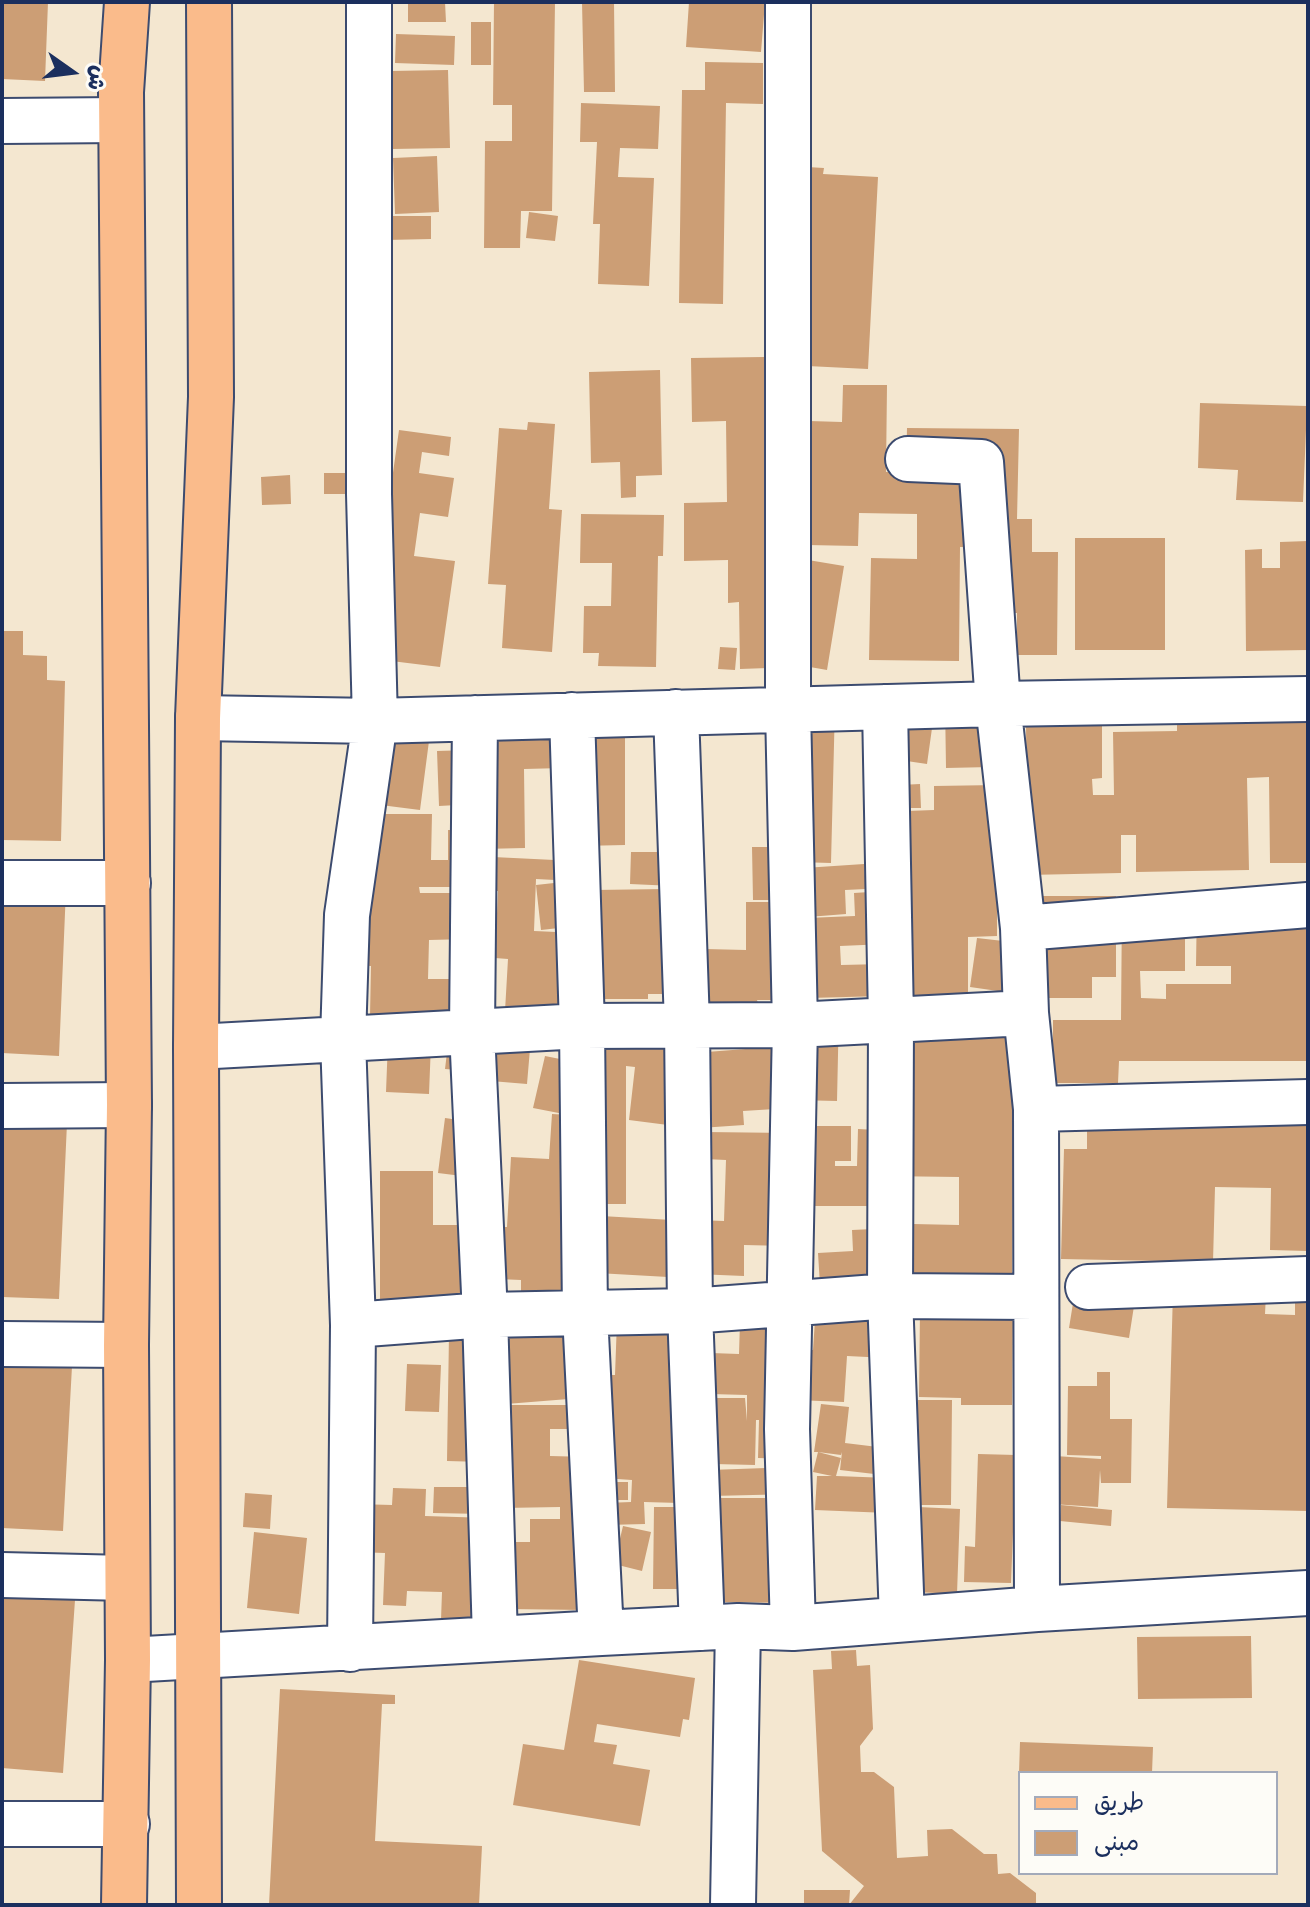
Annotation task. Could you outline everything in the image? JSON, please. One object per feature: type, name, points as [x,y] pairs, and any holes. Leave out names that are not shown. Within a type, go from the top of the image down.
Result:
[{"type":"main road","points":[[124,1905],[127,1824],[129,1105],[121,120],[127,2]]},
{"type":"main road","points":[[199,1905],[196,1047],[198,718],[211,397],[209,2]]},
{"type":"street","points":[[350,1649],[353,1325],[343,1039],[347,915],[375,721],[369,494],[369,2]]},
{"type":"street","points":[[788,2],[788,709],[795,1025],[787,1429],[793,1628]]},
{"type":"street","points":[[2,121],[121,120]]},
{"type":"street","points":[[908,459],[981,462],[998,704],[1023,928],[1026,1013],[1036,1109],[1037,1609]]},
{"type":"street","points":[[198,718],[375,721],[1308,699]]},
{"type":"street","points":[[885,707],[891,1020],[890,1296],[902,1619]]},
{"type":"street","points":[[676,712],[687,1024],[690,1311],[720,1627],[733,1905]]},
{"type":"street","points":[[572,715],[582,1026],[585,1314],[601,1633]]},
{"type":"street","points":[[475,718],[472,1031],[495,1638]]},
{"type":"street","points":[[2,883],[128,883]]},
{"type":"street","points":[[1023,928],[1308,905]]},
{"type":"street","points":[[196,1047],[582,1026],[795,1025],[1026,1013]]},
{"type":"street","points":[[1036,1109],[1308,1102]]},
{"type":"street","points":[[2,1106],[129,1105]]},
{"type":"street","points":[[1088,1287],[1308,1279]]},
{"type":"street","points":[[353,1325],[485,1315],[690,1311],[890,1296],[1034,1297]]},
{"type":"street","points":[[2,1344],[126,1345]]},
{"type":"street","points":[[2,1575],[126,1578]]},
{"type":"street","points":[[128,1660],[720,1627],[793,1628],[1037,1609],[1308,1593]]},
{"type":"street","points":[[2,1824],[127,1824]]},
{"type":"building","points":[[2,2],[48,2],[45,81],[2,79]]},
{"type":"building","points":[[408,2],[445,2],[446,22],[408,22]]},
{"type":"building","points":[[494,2],[555,2],[552,211],[521,211],[520,248],[484,248],[485,141],[512,141],[512,105],[493,105]]},
{"type":"building","points":[[582,2],[614,2],[615,92],[584,92]]},
{"type":"building","points":[[689,2],[765,2],[761,52],[686,47]]},
{"type":"building","points":[[471,22],[491,22],[491,65],[471,65]]},
{"type":"building","points":[[396,34],[455,36],[454,65],[395,63]]},
{"type":"building","points":[[705,62],[763,63],[763,104],[726,103],[723,304],[679,303],[682,90],[705,90]]},
{"type":"building","points":[[448,70],[450,148],[392,149],[391,71]]},
{"type":"building","points":[[581,103],[660,106],[658,149],[620,148],[618,177],[654,178],[649,286],[598,284],[600,224],[593,224],[597,142],[580,142]]},
{"type":"building","points":[[437,156],[439,212],[395,214],[393,158]]},
{"type":"building","points":[[790,166],[824,168],[823,174],[878,177],[868,369],[787,365]]},
{"type":"building","points":[[529,212],[558,216],[555,241],[526,238]]},
{"type":"building","points":[[385,216],[431,216],[431,239],[386,240]]},
{"type":"building","points":[[764,357],[768,668],[740,669],[739,602],[728,603],[728,560],[684,561],[684,503],[727,502],[726,421],[692,422],[691,358]]},
{"type":"building","points":[[660,370],[662,475],[636,476],[636,497],[621,498],[620,462],[591,463],[589,372]]},
{"type":"building","points":[[843,385],[887,385],[886,472],[906,472],[907,428],[1019,429],[1017,519],[1032,519],[1032,552],[1058,552],[1057,655],[1017,655],[1017,613],[971,613],[972,547],[960,547],[959,661],[869,660],[871,558],[917,559],[917,514],[859,513],[858,546],[807,545],[809,421],[842,422]]},
{"type":"building","points":[[1200,403],[1307,406],[1303,502],[1236,500],[1238,470],[1198,468]]},
{"type":"building","points":[[528,422],[555,424],[549,509],[562,510],[552,652],[502,648],[506,585],[488,584],[499,428],[527,430]]},
{"type":"building","points":[[399,430],[451,437],[449,456],[422,452],[419,473],[454,478],[448,517],[420,513],[414,556],[455,561],[440,667],[367,658]]},
{"type":"building","points":[[324,473],[348,473],[348,494],[324,494]]},
{"type":"building","points":[[290,475],[291,504],[262,505],[261,477]]},
{"type":"building","points":[[581,514],[664,515],[663,556],[658,556],[656,667],[598,666],[599,653],[583,653],[584,606],[611,606],[612,563],[580,563]]},
{"type":"building","points":[[1075,538],[1165,538],[1165,650],[1075,650]]},
{"type":"building","points":[[1308,541],[1308,650],[1246,651],[1245,550],[1262,549],[1262,568],[1280,568],[1280,542]]},
{"type":"building","points":[[796,558],[844,566],[827,670],[793,664]]},
{"type":"building","points":[[2,631],[23,631],[23,655],[47,656],[47,680],[65,681],[61,841],[2,840]]},
{"type":"building","points":[[720,647],[737,648],[735,670],[718,669]]},
{"type":"building","points":[[990,701],[991,767],[946,768],[945,702]]},
{"type":"building","points":[[793,704],[835,705],[831,863],[797,862]]},
{"type":"building","points":[[1308,704],[1308,863],[1270,863],[1269,777],[1247,778],[1249,870],[1136,872],[1136,835],[1121,835],[1121,873],[1027,875],[1026,720],[1102,719],[1102,778],[1092,779],[1093,795],[1114,795],[1113,732],[1177,731],[1177,707]]},
{"type":"building","points":[[901,709],[934,714],[927,764],[893,759]]},
{"type":"building","points":[[562,723],[563,768],[524,769],[525,848],[482,849],[480,724]]},
{"type":"building","points":[[580,729],[625,729],[625,845],[581,846]]},
{"type":"building","points":[[366,732],[429,741],[420,810],[357,802]]},
{"type":"building","points":[[472,750],[475,804],[439,806],[437,751]]},
{"type":"building","points":[[920,784],[921,808],[902,808],[900,785]]},
{"type":"building","points":[[997,785],[997,936],[968,937],[968,996],[908,996],[907,811],[934,810],[934,786]]},
{"type":"building","points":[[349,814],[432,814],[431,860],[448,860],[448,830],[471,830],[471,887],[419,887],[420,893],[452,893],[469,939],[429,940],[428,979],[463,979],[463,1016],[370,1016],[371,966],[349,965]]},
{"type":"building","points":[[752,847],[787,847],[788,900],[753,900]]},
{"type":"building","points":[[631,852],[676,852],[674,886],[630,884]]},
{"type":"building","points":[[493,857],[575,861],[574,881],[536,879],[534,931],[579,933],[576,1014],[505,1011],[508,959],[495,958],[498,891],[491,891]]},
{"type":"building","points":[[864,864],[866,889],[845,890],[846,914],[808,917],[804,868]]},
{"type":"building","points":[[572,881],[577,926],[541,930],[536,885]]},
{"type":"building","points":[[2,886],[66,889],[59,1056],[2,1053]]},
{"type":"building","points":[[666,889],[672,994],[648,994],[648,999],[595,999],[594,890]]},
{"type":"building","points":[[885,891],[886,944],[840,946],[841,965],[883,964],[883,996],[809,998],[807,918],[855,916],[854,893]]},
{"type":"building","points":[[1030,896],[1116,896],[1116,977],[1092,977],[1092,998],[1047,998],[1047,955],[1030,956]]},
{"type":"building","points":[[746,902],[788,902],[789,1000],[705,1003],[705,949],[746,950]]},
{"type":"building","points":[[1197,902],[1308,902],[1308,1061],[1119,1061],[1118,1083],[1053,1083],[1053,1020],[1121,1020],[1122,903],[1185,903],[1185,971],[1140,971],[1141,998],[1166,999],[1166,984],[1231,984],[1231,966],[1196,966]]},
{"type":"building","points":[[977,938],[1012,942],[1005,992],[970,987]]},
{"type":"building","points":[[796,1007],[839,1008],[837,1101],[795,1100]]},
{"type":"building","points":[[671,1021],[665,1071],[674,1072],[668,1125],[629,1120],[635,1067],[626,1066],[626,1204],[584,1204],[574,1297],[521,1293],[521,1280],[498,1279],[501,1227],[507,1227],[511,1157],[549,1159],[552,1114],[569,1115],[533,1108],[545,1056],[565,1060],[599,1026]]},
{"type":"building","points":[[913,1025],[1014,1029],[1012,1278],[912,1278],[913,1224],[959,1225],[959,1177],[883,1176],[883,1206],[809,1206],[810,1126],[851,1126],[851,1161],[835,1161],[835,1166],[857,1166],[858,1129],[913,1132]]},
{"type":"building","points":[[450,1028],[488,1033],[470,1177],[438,1173],[445,1118],[452,1119],[458,1070],[445,1069]]},
{"type":"building","points":[[496,1034],[531,1037],[527,1084],[491,1081]]},
{"type":"building","points":[[388,1041],[431,1043],[429,1094],[386,1092]]},
{"type":"building","points":[[771,1047],[775,1109],[743,1111],[744,1125],[700,1128],[694,1053]]},
{"type":"building","points":[[2,1098],[68,1101],[59,1299],[2,1297]]},
{"type":"building","points":[[1308,1116],[1308,1251],[1270,1250],[1271,1188],[1215,1187],[1213,1262],[1061,1259],[1064,1149],[1087,1149],[1087,1119]]},
{"type":"building","points":[[705,1132],[790,1133],[787,1246],[744,1245],[744,1276],[696,1274],[697,1220],[724,1221],[726,1160],[705,1159]]},
{"type":"building","points":[[380,1171],[433,1171],[433,1225],[481,1225],[481,1303],[380,1304]]},
{"type":"building","points":[[601,1216],[672,1220],[668,1277],[597,1273]]},
{"type":"building","points":[[895,1228],[898,1280],[820,1285],[818,1253],[853,1251],[852,1230]]},
{"type":"building","points":[[1295,1289],[1308,1289],[1308,1511],[1167,1508],[1173,1291],[1266,1294],[1265,1314],[1295,1315]]},
{"type":"building","points":[[1074,1297],[1134,1306],[1129,1338],[1069,1328]]},
{"type":"building","points":[[816,1305],[891,1309],[888,1358],[847,1356],[844,1402],[797,1400],[800,1349],[813,1350]]},
{"type":"building","points":[[920,1310],[1013,1310],[1012,1405],[961,1405],[961,1398],[919,1397]]},
{"type":"building","points":[[575,1321],[581,1398],[506,1404],[501,1328]]},
{"type":"building","points":[[617,1321],[686,1324],[680,1503],[644,1502],[645,1524],[606,1525],[606,1503],[631,1502],[632,1480],[603,1478],[602,1375],[615,1375]]},
{"type":"building","points":[[740,1322],[793,1324],[789,1459],[758,1458],[759,1420],[756,1420],[755,1465],[714,1464],[715,1398],[745,1398],[747,1421],[747,1395],[710,1394],[711,1353],[739,1354]]},
{"type":"building","points":[[449,1334],[485,1335],[483,1462],[447,1461]]},
{"type":"building","points":[[2,1344],[73,1348],[63,1531],[2,1528]]},
{"type":"building","points":[[407,1364],[441,1365],[439,1412],[405,1411]]},
{"type":"building","points":[[1097,1372],[1110,1372],[1110,1419],[1132,1419],[1131,1483],[1101,1483],[1100,1470],[1098,1507],[1052,1504],[1055,1456],[1101,1459],[1101,1456],[1067,1455],[1068,1386],[1097,1386]]},
{"type":"building","points":[[918,1400],[952,1400],[951,1505],[902,1505],[903,1418],[918,1419]]},
{"type":"building","points":[[821,1404],[849,1407],[845,1443],[886,1448],[883,1475],[840,1470],[842,1452],[841,1455],[814,1452]]},
{"type":"building","points":[[502,1405],[587,1405],[586,1429],[550,1429],[550,1456],[589,1457],[586,1610],[507,1609],[508,1542],[530,1542],[530,1519],[560,1519],[560,1507],[503,1508]]},
{"type":"building","points":[[818,1452],[841,1458],[836,1476],[889,1478],[888,1513],[815,1510],[817,1476],[832,1476],[813,1472]]},
{"type":"building","points":[[978,1454],[1016,1455],[1011,1583],[964,1582],[965,1546],[975,1547]]},
{"type":"building","points":[[794,1467],[795,1494],[711,1496],[710,1470]]},
{"type":"building","points":[[606,1482],[628,1482],[628,1500],[607,1500]]},
{"type":"building","points":[[434,1487],[484,1487],[484,1514],[433,1513]]},
{"type":"building","points":[[393,1488],[426,1489],[425,1516],[489,1518],[486,1621],[441,1620],[442,1592],[407,1591],[406,1606],[383,1605],[385,1553],[355,1552],[356,1504],[392,1505]]},
{"type":"building","points":[[245,1493],[272,1495],[270,1529],[243,1527]]},
{"type":"building","points":[[691,1498],[802,1498],[801,1603],[716,1602],[716,1589],[653,1589],[654,1507],[691,1507]]},
{"type":"building","points":[[1061,1505],[1112,1510],[1111,1526],[1060,1521]]},
{"type":"building","points":[[918,1507],[960,1509],[957,1594],[915,1592]]},
{"type":"building","points":[[623,1526],[651,1532],[642,1571],[614,1564]]},
{"type":"building","points":[[254,1532],[307,1538],[299,1614],[247,1608]]},
{"type":"building","points":[[2,1579],[29,1597],[75,1600],[63,1773],[2,1768]]},
{"type":"building","points":[[1251,1636],[1252,1698],[1138,1699],[1137,1637]]},
{"type":"building","points":[[856,1650],[857,1666],[870,1665],[873,1729],[860,1746],[861,1772],[874,1772],[894,1787],[897,1858],[928,1856],[927,1830],[952,1829],[984,1854],[997,1854],[998,1874],[1010,1873],[1036,1893],[1036,1905],[849,1905],[864,1886],[822,1851],[813,1670],[832,1669],[831,1651]]},
{"type":"building","points":[[579,1660],[695,1678],[689,1720],[683,1719],[680,1737],[597,1724],[594,1742],[617,1745],[613,1764],[650,1770],[640,1826],[513,1805],[523,1744],[564,1750]]},
{"type":"building","points":[[280,1689],[395,1695],[395,1704],[382,1704],[375,1841],[482,1846],[479,1905],[269,1905]]},
{"type":"building","points":[[1020,1742],[1153,1747],[1152,1771],[1019,1771]]},
{"type":"building","points":[[804,1890],[850,1890],[849,1905],[804,1905]]}]
